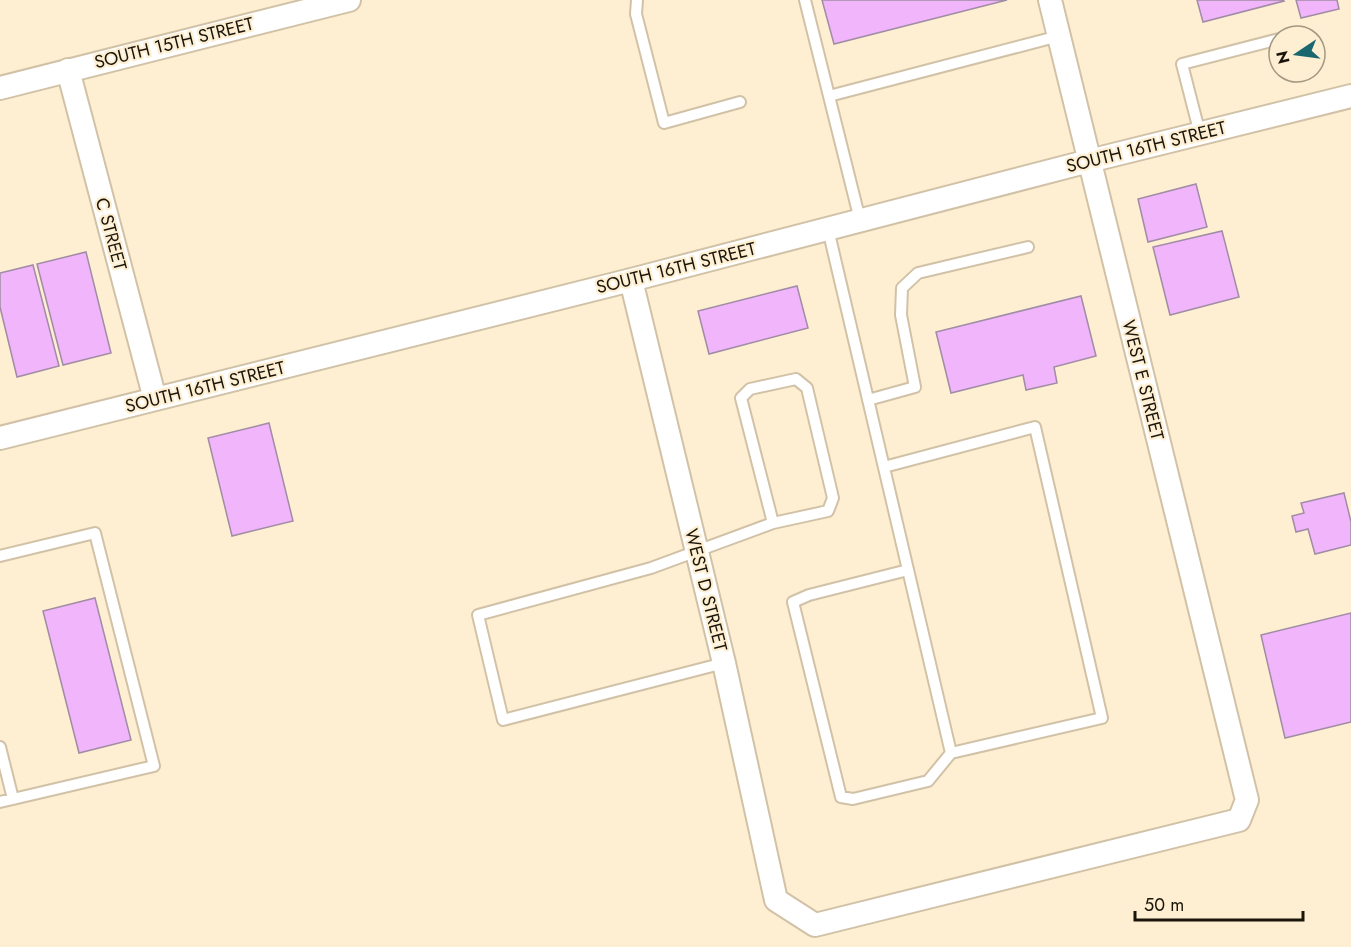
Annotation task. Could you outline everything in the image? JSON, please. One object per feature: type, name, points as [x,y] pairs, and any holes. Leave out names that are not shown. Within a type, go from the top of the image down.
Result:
[{"type":"street","name":"SOUTH 15TH STREET","points":[[0,88],[349,0]]},
{"type":"street","name":"WEST E STREET","points":[[776,900],[815,925],[1239,820],[1247,800],[1050,0]]},
{"type":"street","name":"C STREET","points":[[68,70],[155,399]]},
{"type":"street","name":"SOUTH 16TH STREET","points":[[0,438],[1351,96]]},
{"type":"street","name":"WEST D STREET","points":[[631,280],[724,663],[776,900]]},
{"type":"lane","points":[[637,0],[636,14],[664,123],[740,102]]},
{"type":"lane","points":[[805,0],[860,220]]},
{"type":"lane","points":[[829,96],[1059,36]]},
{"type":"lane","points":[[1200,134],[1182,64],[1267,42]]},
{"type":"lane","points":[[828,229],[951,753]]},
{"type":"lane","points":[[868,400],[915,387],[901,315],[902,288],[918,273],[1028,247]]},
{"type":"lane","points":[[724,663],[503,720],[478,615],[651,568],[773,523],[828,511],[832,498],[807,388],[796,379],[750,390],[741,398],[773,523]]},
{"type":"lane","points":[[884,467],[1035,427],[1102,718],[951,753],[928,781],[854,800],[841,797],[793,602],[809,595],[908,570]]},
{"type":"lane","points":[[0,556],[95,533],[154,766],[0,802]]},
{"type":"lane","points":[[0,747],[13,799]]},
{"type":"building","points":[[822,0],[1007,0],[834,44]]},
{"type":"building","points":[[1197,0],[1283,0],[1284,1],[1203,22]]},
{"type":"building","points":[[1296,0],[1337,0],[1339,9],[1301,18]]},
{"type":"building","points":[[1196,184],[1207,227],[1148,242],[1138,199]]},
{"type":"building","points":[[1222,231],[1239,297],[1170,315],[1153,247]]},
{"type":"building","points":[[86,252],[111,353],[63,365],[37,264]]},
{"type":"building","points":[[33,265],[59,366],[17,377],[0,307],[0,273]]},
{"type":"building","points":[[797,286],[808,328],[709,354],[698,311]]},
{"type":"building","points":[[1081,296],[1096,356],[1054,367],[1057,383],[1026,390],[1023,375],[951,393],[936,332]]},
{"type":"building","points":[[269,423],[293,521],[232,536],[208,438]]},
{"type":"building","points":[[1344,493],[1351,522],[1351,545],[1315,554],[1308,529],[1296,532],[1292,516],[1304,513],[1301,503]]},
{"type":"building","points":[[95,598],[131,740],[79,753],[43,611]]},
{"type":"building","points":[[1351,613],[1351,722],[1285,738],[1261,635]]}]
